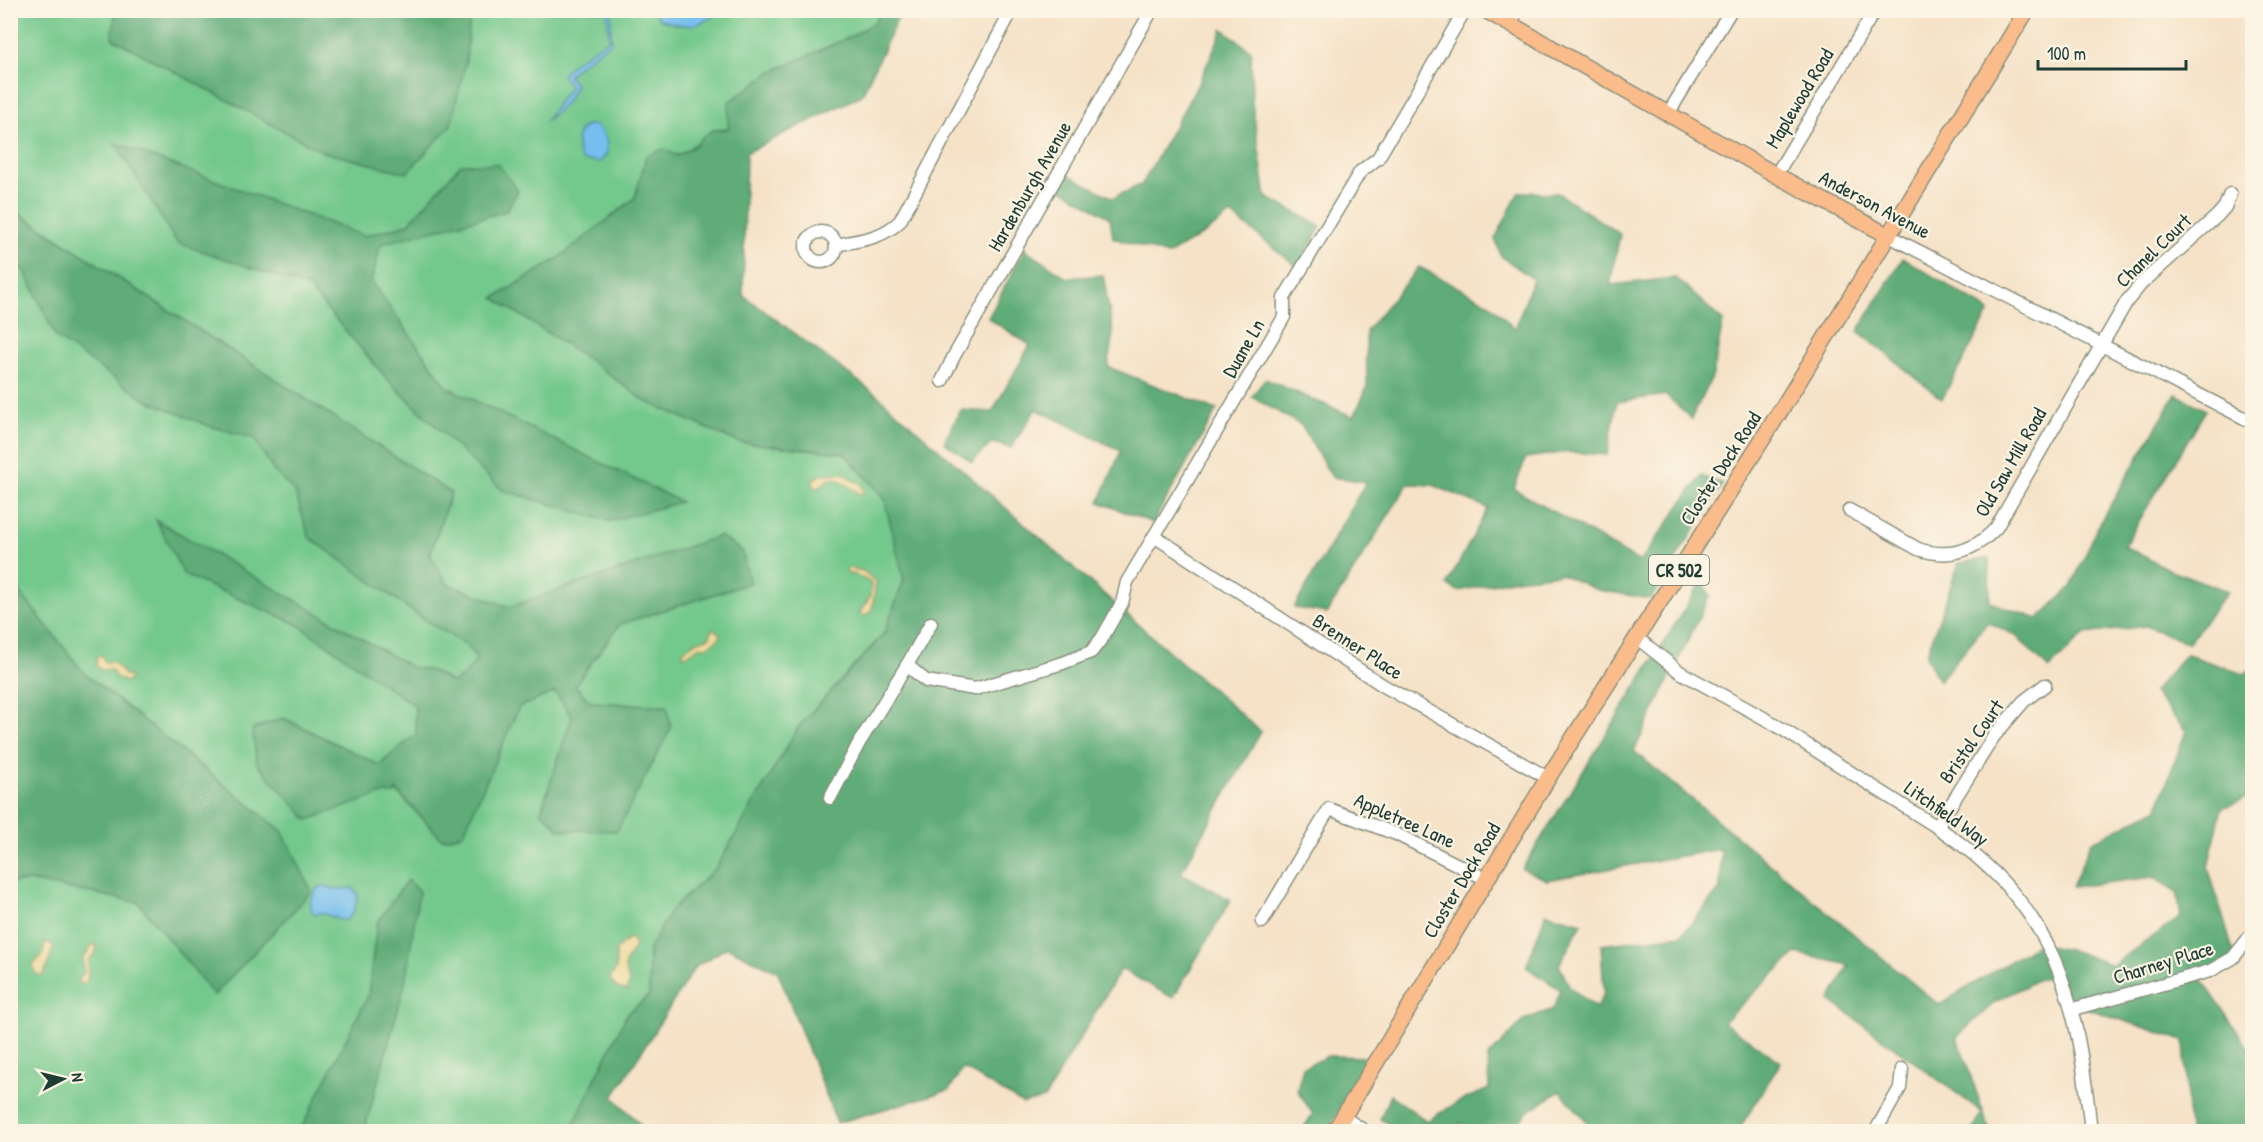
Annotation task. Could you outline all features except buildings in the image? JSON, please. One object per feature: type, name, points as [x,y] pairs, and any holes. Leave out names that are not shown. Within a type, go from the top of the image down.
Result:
[{"type":"main road","name":"Anderson Avenue","points":[[1485,10],[1776,175],[1889,236]]},
{"type":"main road","name":"Closter Dock Road","points":[[1334,1131],[1548,778],[1786,402],[2027,10]]},
{"type":"street","points":[[836,245],[877,237],[891,230],[900,221],[1012,10]]},
{"type":"street","name":"Hardenburgh Avenue","points":[[942,381],[1152,10]]},
{"type":"street","name":"Duane Ln","points":[[907,665],[926,681],[975,689],[1063,663],[1091,652],[1102,638],[1122,603],[1127,582],[1284,317],[1284,298],[1360,172],[1378,158],[1466,10]]},
{"type":"street","points":[[1509,24],[1518,10]]},
{"type":"street","points":[[1668,114],[1731,10]]},
{"type":"street","name":"Maplewood Road","points":[[1776,175],[1875,10]]},
{"type":"street","name":"Chanel Court","points":[[2103,341],[2127,301],[2142,283],[2217,216],[2225,207],[2230,194]]},
{"type":"street","name":"Anderson Avenue","points":[[1889,236],[2103,341],[2253,422]]},
{"type":"street","name":"Old Saw Mill Road","points":[[1849,510],[1918,549],[1930,553],[1955,554],[1978,545],[1996,528],[2103,341]]},
{"type":"street","name":"Brenner Place","points":[[1154,537],[1384,686],[1548,778]]},
{"type":"street","points":[[830,798],[859,743],[931,622]]},
{"type":"street","name":"Litchfield Way","points":[[1636,637],[1680,672],[1771,722],[1937,827],[1980,859],[2017,897],[2046,941],[2058,965],[2073,1009],[2091,1131]]},
{"type":"street","name":"Bristol Court","points":[[1937,827],[1994,736],[2024,701],[2045,685]]},
{"type":"street","name":"Appletree Lane","points":[[1262,922],[1329,809],[1396,834],[1486,879]]},
{"type":"street","name":"Charney Place","points":[[2073,1009],[2216,968],[2233,958],[2253,934]]},
{"type":"street","points":[[1875,1131],[1900,1088],[1902,1069]]},
{"type":"street","points":[[1343,1117],[1366,1131]]},
{"type":"green space","points":[[11,11],[115,11],[113,38],[323,152],[407,173],[466,61],[470,11],[880,11],[875,22],[852,36],[772,72],[730,102],[728,129],[712,133],[687,150],[675,155],[647,156],[635,198],[556,260],[494,298],[588,359],[645,401],[738,442],[844,453],[884,497],[904,580],[884,633],[799,726],[716,868],[672,909],[649,949],[649,996],[627,1014],[570,1131],[364,1131],[405,983],[377,923],[368,996],[300,1131],[11,1131],[11,883],[29,881],[138,902],[214,994],[282,831],[84,673],[11,581],[10,269],[24,269],[56,337],[209,426],[254,438],[274,471],[295,491],[309,537],[425,620],[469,647],[477,660],[453,683],[432,671],[411,667],[157,521],[184,575],[297,624],[415,706],[416,734],[379,765],[284,718],[395,790],[442,839],[463,834],[519,707],[555,692],[572,717],[541,811],[666,706],[590,702],[575,685],[620,624],[750,583],[720,536],[509,607],[447,584],[430,554],[451,493],[11,208]],"holes":[[[116,144],[364,236],[408,224],[461,164],[506,211],[380,244],[371,281],[447,387],[680,502],[609,521],[502,490],[389,381],[308,287]]]},
{"type":"green space","points":[[116,11],[470,11],[466,61],[451,125],[407,173],[323,152],[112,38]]},
{"type":"green space","points":[[880,11],[901,11],[862,95],[746,153],[743,295],[877,395],[1261,732],[1181,873],[1231,900],[1173,998],[1121,969],[1044,1099],[1023,1104],[963,1068],[949,1090],[837,1123],[778,972],[727,947],[695,967],[613,1097],[647,1131],[570,1131],[627,1014],[649,996],[649,949],[672,909],[716,868],[799,726],[884,634],[904,580],[884,497],[844,453],[738,442],[645,401],[588,359],[494,298],[556,260],[635,198],[646,156],[664,149],[677,156],[696,145],[703,136],[713,130],[728,129],[729,102],[771,72],[852,36],[875,22]]},
{"type":"green space","points":[[1223,29],[1251,51],[1252,103],[1266,197],[1321,226],[1298,267],[1231,214],[1168,255],[1113,238],[1110,218],[1059,187],[1067,174],[1113,198],[1142,184],[1198,84]]},
{"type":"green space","points":[[115,143],[364,236],[408,224],[461,164],[498,164],[518,191],[506,211],[381,244],[371,281],[447,387],[681,502],[609,521],[502,490],[389,381],[308,287],[177,243]]},
{"type":"green space","points":[[1519,192],[1558,193],[1620,234],[1610,285],[1676,278],[1723,321],[1713,375],[1691,419],[1666,395],[1617,402],[1607,455],[1567,452],[1526,458],[1514,489],[1640,562],[1701,476],[1723,484],[1651,599],[1597,590],[1561,574],[1516,579],[1458,591],[1447,585],[1488,508],[1433,485],[1408,484],[1327,613],[1294,608],[1366,482],[1332,477],[1301,425],[1252,397],[1265,379],[1354,417],[1367,387],[1366,331],[1419,267],[1490,304],[1515,329],[1533,279],[1501,256],[1495,239]]},
{"type":"green space","points":[[10,208],[451,493],[430,554],[447,584],[509,607],[720,536],[742,551],[750,583],[620,624],[575,685],[590,702],[667,706],[671,728],[617,831],[560,830],[541,811],[572,717],[555,692],[519,707],[463,834],[442,839],[396,790],[395,794],[385,793],[308,820],[257,764],[252,729],[283,718],[379,765],[416,734],[415,706],[297,624],[184,575],[156,520],[411,667],[432,671],[453,683],[477,660],[469,647],[425,620],[309,537],[295,492],[274,471],[254,438],[209,426],[146,400],[56,337],[24,269],[11,269]]},
{"type":"green space","points":[[1025,249],[1067,278],[1103,275],[1113,333],[1108,367],[1217,410],[1153,523],[1099,502],[1121,451],[1036,409],[1011,448],[992,443],[972,462],[944,442],[961,410],[992,412],[1030,345],[988,318]]},
{"type":"green space","points":[[1903,258],[1990,311],[1942,399],[1858,331]]},
{"type":"green space","points":[[2176,394],[2206,410],[2124,546],[2168,569],[2228,591],[2188,643],[2146,626],[2085,634],[2049,669],[2016,636],[1988,622],[1939,681],[1926,656],[1959,563],[1989,558],[1990,602],[2038,619],[2071,587],[2099,524]]},
{"type":"green space","points":[[11,581],[84,673],[282,831],[312,891],[214,995],[138,902],[29,881],[11,883]]},
{"type":"green space","points":[[1702,581],[1710,595],[1634,751],[1939,1005],[2038,944],[2074,951],[2112,965],[2181,917],[2177,892],[2153,877],[2072,887],[2091,842],[2157,809],[2186,731],[2153,692],[2186,654],[2243,674],[2252,668],[2252,796],[2222,808],[2208,867],[2235,957],[2199,975],[2252,1053],[2252,1131],[2189,1131],[2184,1041],[2068,1002],[2052,976],[2037,980],[1995,1002],[1957,1037],[1990,1131],[1973,1131],[1982,1112],[1830,1000],[1849,965],[1796,953],[1723,1022],[1781,1062],[1738,1131],[1595,1131],[1560,1091],[1527,1112],[1512,1131],[1475,1131],[1461,1123],[1454,1131],[1399,1131],[1380,1119],[1390,1095],[1427,1121],[1460,1101],[1489,1089],[1488,1057],[1524,1020],[1553,1009],[1561,990],[1526,967],[1546,913],[1582,923],[1559,965],[1570,987],[1596,1008],[1604,993],[1601,945],[1681,935],[1720,889],[1721,849],[1547,880],[1522,869]]},
{"type":"green space","points":[[407,880],[419,891],[405,983],[364,1131],[300,1131],[368,996],[377,923]]},
{"type":"green space","points":[[1328,1056],[1372,1057],[1327,1131],[1301,1131],[1313,1114],[1297,1090],[1303,1067]]},
{"type":"sand","points":[[844,473],[854,481],[861,483],[864,492],[861,494],[835,479],[830,479],[819,488],[814,487],[813,479],[823,474]]},
{"type":"sand","points":[[849,568],[863,571],[876,582],[872,610],[863,617],[860,612],[870,597],[871,583],[855,574],[848,574],[846,571]]},
{"type":"sand","points":[[712,628],[720,634],[719,638],[706,647],[700,646],[686,656],[683,655],[683,651],[696,642],[710,637]]},
{"type":"sand","points":[[102,655],[105,662],[114,662],[124,675],[129,676],[130,680],[125,682],[116,677],[110,669],[102,670],[96,666],[97,657]]},
{"type":"sand","points":[[629,938],[632,939],[635,947],[625,963],[629,982],[627,990],[616,986],[610,977],[616,969],[616,950]]},
{"type":"sand","points":[[45,942],[54,945],[42,976],[35,973],[33,965],[43,954]]},
{"type":"sand","points":[[92,945],[96,945],[97,948],[89,959],[87,981],[79,984],[78,981],[84,972],[83,958]]},
{"type":"water","points":[[607,11],[611,11],[611,42],[568,76],[576,85],[565,104],[545,122],[570,86],[562,75],[573,63],[609,39]]},
{"type":"water","points":[[654,11],[720,11],[698,24],[684,25],[659,19]]},
{"type":"water","points":[[587,125],[595,125],[599,128],[607,143],[606,153],[600,162],[581,160],[576,140],[579,132]]},
{"type":"water","points":[[325,886],[335,889],[353,888],[358,895],[356,906],[348,919],[344,921],[312,912],[310,901],[317,888]]}]
